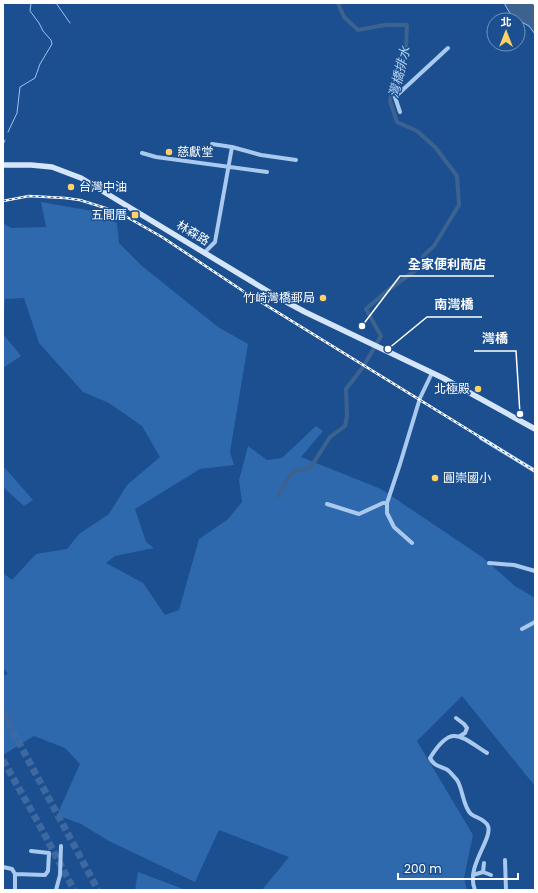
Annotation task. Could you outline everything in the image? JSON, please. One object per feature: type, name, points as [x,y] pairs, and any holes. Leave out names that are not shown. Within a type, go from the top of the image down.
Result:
[{"type":"main road","name":"林森路","points":[[3,165],[52,167],[81,178],[286,302],[432,373]]},
{"type":"main road","points":[[432,373],[535,429]]},
{"type":"street","points":[[400,112],[395,97],[448,48]]},
{"type":"street","points":[[212,144],[232,147],[261,155],[296,160]]},
{"type":"street","points":[[204,252],[215,242],[232,147]]},
{"type":"street","points":[[142,153],[156,157],[267,172]]},
{"type":"street","points":[[412,543],[394,527],[387,513],[387,503],[420,398],[432,373]]},
{"type":"street","points":[[482,438],[535,471]]},
{"type":"street","points":[[327,504],[359,514],[382,503],[387,503]]},
{"type":"street","points":[[489,563],[514,565],[535,571]]},
{"type":"street","points":[[522,629],[535,622]]},
{"type":"street","points":[[456,718],[467,728],[465,733],[460,736],[450,736],[443,740],[430,758],[438,767],[448,770],[458,781],[470,813],[483,820],[488,826],[488,834],[476,860],[472,884],[475,890]]},
{"type":"street","points":[[460,736],[487,753]]},
{"type":"street","points":[[56,890],[60,874],[61,846]]},
{"type":"street","points":[[15,874],[45,875],[48,871],[49,853],[31,851]]},
{"type":"street","points":[[505,860],[506,890]]},
{"type":"street","points":[[483,872],[484,863]]},
{"type":"street","points":[[3,867],[12,869],[15,874],[15,890]]},
{"type":"street","points":[[473,875],[483,872],[491,875]]},
{"type":"shaded area","points":[[504,3],[532,3],[535,6],[535,34],[526,24],[526,12],[509,12]]},
{"type":"shaded area","points":[[41,202],[93,211],[117,223],[119,243],[142,266],[218,327],[248,344],[230,452],[234,465],[200,469],[135,509],[146,542],[154,548],[115,556],[106,563],[143,583],[165,615],[179,610],[199,539],[227,520],[242,502],[239,480],[248,446],[267,460],[282,458],[316,426],[323,431],[301,457],[381,489],[482,557],[515,586],[535,598],[535,786],[462,696],[417,741],[473,835],[464,878],[467,890],[262,890],[289,857],[219,830],[195,882],[109,841],[81,824],[57,815],[80,764],[65,748],[34,736],[3,755],[3,676],[8,674],[3,668],[3,573],[12,580],[36,554],[67,549],[79,534],[109,514],[127,485],[160,457],[142,426],[109,403],[83,392],[39,343],[24,298],[5,299],[3,324],[3,223],[11,228],[46,227]]},
{"type":"shaded area","points":[[3,334],[21,356],[3,368]]},
{"type":"shaded area","points":[[4,467],[33,500],[24,506],[3,487]]},
{"type":"shaded area","points":[[138,872],[186,890],[135,890]]},
{"type":"waterway","points":[[8,132],[17,113],[20,87],[35,78],[40,64],[52,44],[51,40],[43,31],[30,11],[31,3]]},
{"type":"waterway","points":[[56,3],[70,23]]},
{"type":"waterway","name":"灣橋排水","points":[[278,496],[292,472],[311,467],[330,437],[345,426],[347,416],[346,389],[363,367],[381,336],[366,309],[388,290],[423,265],[423,256],[434,246],[459,205],[457,176],[435,147],[417,131],[397,122],[390,101],[393,86],[399,73],[406,46],[407,25],[385,25],[358,30],[344,17],[338,3]]},
{"type":"waterway","points":[[3,145],[5,140]]},
{"type":"tunnel","points":[[3,713],[98,890]]},
{"type":"tunnel","points":[[3,760],[74,890]]},
{"type":"railway","points":[[3,201],[29,196],[65,198],[80,200],[118,212],[162,237],[243,291],[535,471]]},
{"type":"place","name":"慈獻堂","points":[[169,152]]},
{"type":"place","name":"台灣中油","points":[[71,187]]},
{"type":"place","name":"五間厝","points":[[135,215]]},
{"type":"place","name":"竹崎灣橋郵局","points":[[323,298]]},
{"type":"place","name":"全家便利商店","points":[[362,326]]},
{"type":"place","name":"南灣橋","points":[[388,349]]},
{"type":"place","name":"北極殿","points":[[478,389]]},
{"type":"place","name":"灣橋","points":[[520,414]]},
{"type":"place","name":"圓崇國小","points":[[435,478]]}]
